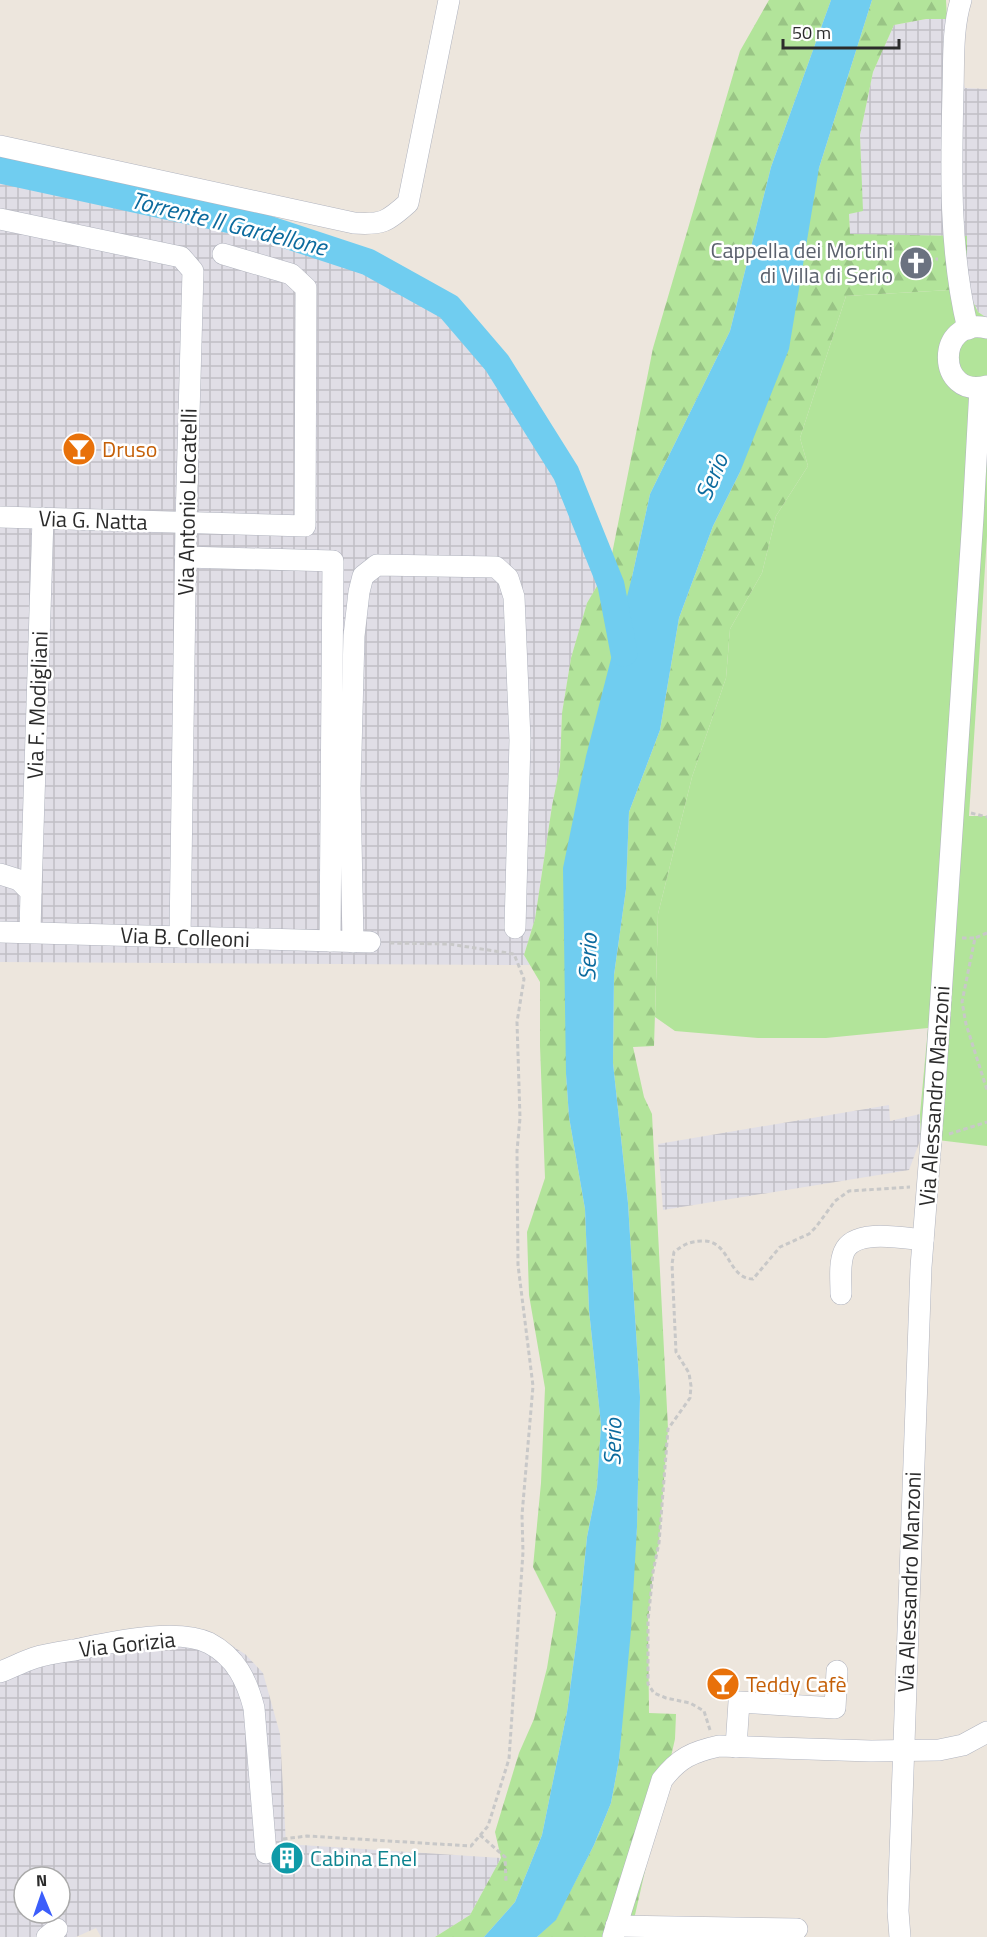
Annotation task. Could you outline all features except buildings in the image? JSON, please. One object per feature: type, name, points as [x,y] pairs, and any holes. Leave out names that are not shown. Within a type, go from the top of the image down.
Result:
[{"type":"street","points":[[0,146],[354,223],[377,225],[394,216],[408,203],[449,0]]},
{"type":"street","name":"Via Alessandro Manzoni","points":[[900,1937],[898,1911],[904,1714],[923,1240],[983,387],[970,387],[961,383],[949,368],[947,358],[953,340],[959,333],[977,328],[953,237],[954,40],[961,0]]},
{"type":"street","name":"Via Antonio Locatelli","points":[[0,219],[181,257],[193,271],[185,557],[180,937]]},
{"type":"street","name":"Via G. Natta","points":[[0,517],[304,526],[306,288],[291,274],[224,254]]},
{"type":"street","name":"Via F. Modigliani","points":[[31,892],[43,518]]},
{"type":"street","points":[[185,557],[333,561],[330,941]]},
{"type":"street","points":[[362,942],[350,789],[354,636],[358,592],[363,576],[377,565],[496,567],[508,578],[514,597],[520,740],[515,927]]},
{"type":"street","points":[[0,874],[19,880],[31,892],[30,932]]},
{"type":"street","name":"Via B. Colleoni","points":[[0,932],[362,942]]},
{"type":"street","points":[[842,1294],[841,1265],[844,1252],[850,1243],[869,1237],[923,1240]]},
{"type":"street","name":"Via Gorizia","points":[[0,1672],[35,1657],[116,1641],[168,1636],[196,1639],[210,1644],[237,1665],[248,1685],[255,1708],[265,1847]]},
{"type":"street","points":[[736,1747],[739,1702],[836,1708],[837,1671]]},
{"type":"street","points":[[871,1751],[897,1738],[904,1714]]},
{"type":"street","points":[[796,1929],[615,1931],[662,1780],[671,1767],[684,1757],[713,1748],[939,1750],[963,1745],[987,1732]]},
{"type":"street","name":"Via Alessandro Manzoni","points":[[871,1751],[883,1759],[897,1776],[902,1805]]},
{"type":"path","points":[[969,812],[987,817]]},
{"type":"path","points":[[987,933],[975,938],[962,1002],[966,1024],[987,1090]]},
{"type":"path","points":[[265,1847],[307,1836],[471,1846],[488,1826],[509,1759],[523,1552],[522,1515],[533,1386],[518,1265],[520,1118],[517,1022],[524,980],[514,954],[449,944],[362,942]]},
{"type":"path","points":[[940,1134],[987,1122]]},
{"type":"path","points":[[713,1748],[709,1723],[704,1711],[690,1703],[654,1693],[648,1684],[648,1621],[654,1562],[659,1543],[668,1429],[690,1398],[692,1386],[689,1373],[676,1352],[672,1264],[674,1252],[691,1241],[709,1241],[725,1253],[739,1275],[745,1279],[753,1279],[780,1247],[809,1234],[835,1201],[849,1191],[927,1186]]},
{"type":"path","points":[[480,1835],[505,1857],[506,1881]]},
{"type":"shaded area","points":[[926,19],[947,19],[965,88],[987,89],[987,318],[978,312],[967,289],[967,236],[850,235],[849,214],[862,211],[860,135],[873,72],[894,25]]},
{"type":"shaded area","points":[[0,177],[240,220],[330,246],[434,292],[484,330],[539,404],[585,487],[610,564],[587,603],[571,658],[562,713],[560,766],[535,919],[524,955],[530,965],[0,962]]},
{"type":"shaded area","points":[[889,1105],[890,1121],[920,1114],[921,1138],[909,1170],[663,1210],[658,1144]]},
{"type":"shaded area","points":[[128,1631],[220,1639],[245,1654],[263,1673],[280,1734],[286,1844],[501,1858],[470,1915],[435,1937],[101,1937],[96,1928],[76,1937],[0,1937],[0,1662],[64,1641],[97,1634]]},
{"type":"green space","points":[[769,0],[831,0],[771,167],[730,331],[650,494],[632,577],[566,1074],[569,1117],[585,1209],[589,1310],[601,1425],[597,1487],[587,1537],[567,1712],[542,1835],[515,1902],[484,1937],[435,1937],[470,1915],[501,1858],[495,1832],[519,1753],[534,1719],[547,1668],[556,1613],[533,1567],[541,1483],[545,1388],[529,1295],[527,1232],[545,1178],[540,982],[524,955],[535,919],[560,766],[562,713],[571,658],[587,603],[610,564],[653,348],[740,51]]},
{"type":"green space","points":[[872,0],[946,0],[947,19],[926,19],[894,25],[873,72],[860,135],[863,211],[849,214],[850,234],[967,236],[967,289],[846,296],[800,438],[808,466],[776,516],[762,573],[730,629],[726,678],[692,777],[658,914],[654,1046],[633,1047],[644,1097],[652,1114],[668,1429],[659,1543],[653,1572],[648,1621],[649,1713],[676,1714],[675,1739],[635,1915],[619,1937],[537,1937],[556,1919],[594,1845],[611,1803],[619,1760],[637,1527],[640,1397],[628,1203],[613,1063],[614,975],[626,889],[629,812],[660,730],[679,618],[713,526],[740,472],[819,168]]},
{"type":"green space","points":[[967,289],[978,312],[987,318],[987,536],[969,816],[987,816],[987,1146],[921,1138],[920,1114],[928,1028],[826,1038],[758,1038],[675,1031],[655,1017],[658,914],[692,777],[726,678],[730,629],[762,573],[776,516],[808,466],[800,438],[846,296]]},
{"type":"water","name":"Serio","points":[[831,0],[872,0],[819,168],[789,349],[740,472],[713,526],[679,618],[660,730],[629,812],[626,889],[614,975],[613,1063],[628,1203],[640,1397],[637,1527],[631,1630],[619,1760],[611,1803],[594,1845],[556,1920],[537,1937],[484,1937],[515,1902],[542,1835],[567,1712],[587,1537],[597,1487],[601,1425],[589,1310],[585,1209],[569,1117],[566,1074],[563,868],[586,756],[632,577],[650,494],[730,331],[771,167]]},
{"type":"waterway","name":"Torrente Il Gardellone","points":[[0,170],[259,226],[368,262],[449,307],[497,363],[566,473],[611,585],[624,653]]},
{"type":"place","name":"Cappella dei Mortini di Villa di Serio","points":[[916,263]]},
{"type":"place","name":"Druso","points":[[79,449]]},
{"type":"place","name":"Teddy Cafè","points":[[723,1684]]},
{"type":"place","name":"Cabina Enel","points":[[287,1858]]}]
